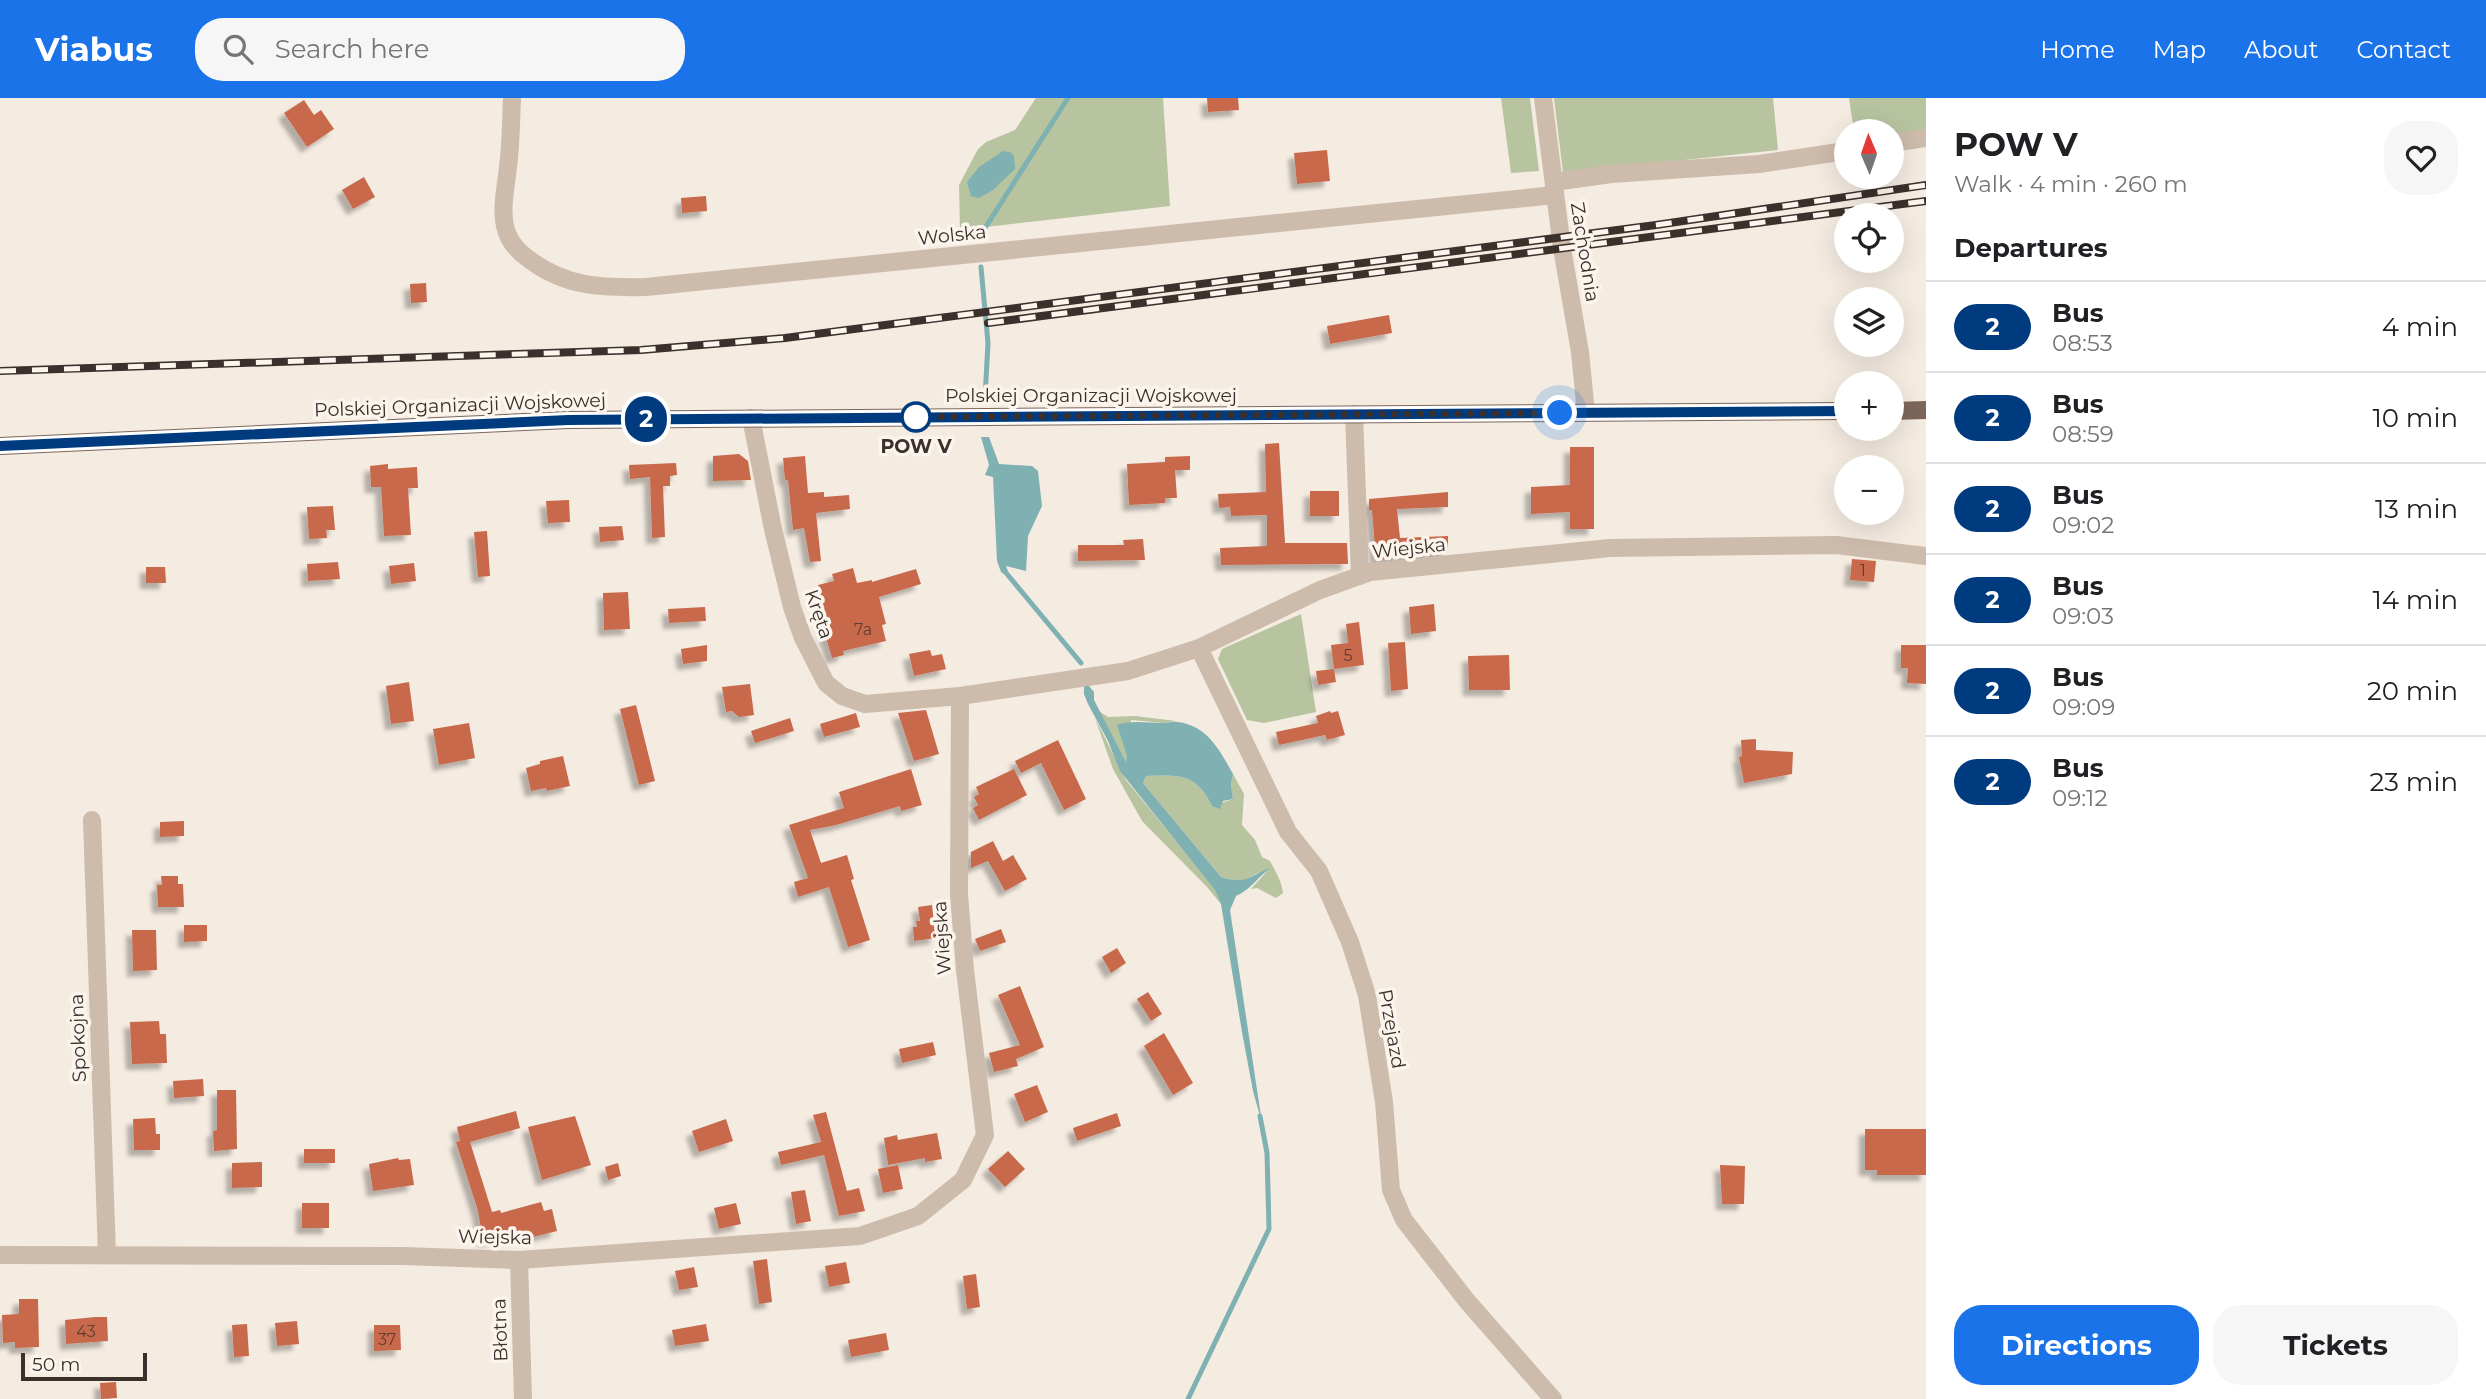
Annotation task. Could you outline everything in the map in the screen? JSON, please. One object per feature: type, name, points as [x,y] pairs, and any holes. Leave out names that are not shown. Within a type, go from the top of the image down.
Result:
[{"type":"main road","points":[[1904,411],[1926,410]]},
{"type":"main road","name":"Polskiej Organizacji Wojskowej","points":[[0,446],[500,422],[1834,411]]},
{"type":"street","name":"Wolska","points":[[512,98],[504,208],[505,226],[513,245],[531,261],[558,278],[612,288],[646,287],[1554,188],[1611,174],[1759,164],[1834,152]]},
{"type":"street","name":"Zachodnia","points":[[1543,98],[1580,352],[1586,413]]},
{"type":"street","points":[[1904,141],[1926,138]]},
{"type":"street","points":[[1354,414],[1360,576]]},
{"type":"street","name":"Kręta","points":[[751,418],[792,607],[803,638],[826,682],[842,696],[866,704],[960,696]]},
{"type":"street","name":"Wiejska","points":[[0,1255],[403,1256],[519,1260],[860,1236],[918,1216],[963,1180],[985,1135],[965,970],[960,894],[960,696],[1128,671],[1199,648],[1320,590],[1370,572],[1610,548],[1836,545],[1926,556]]},
{"type":"street","name":"Przejazd","points":[[1199,648],[1288,832],[1319,872],[1350,942],[1367,995],[1384,1102],[1391,1191],[1404,1220],[1467,1301],[1553,1399]]},
{"type":"street","name":"Spokojna","points":[[92,820],[107,1255]]},
{"type":"street","name":"Błotna","points":[[519,1260],[523,1399]]},
{"type":"green space","points":[[1036,98],[1163,98],[1170,206],[960,230],[959,185],[978,149],[986,142],[1015,130]]},
{"type":"green space","points":[[1501,98],[1530,98],[1539,171],[1511,173]]},
{"type":"green space","points":[[1554,98],[1773,98],[1778,150],[1563,173]]},
{"type":"green space","points":[[1849,98],[1926,98],[1926,131],[1904,135],[1904,119],[1852,119]]},
{"type":"green space","points":[[1301,614],[1316,712],[1264,723],[1247,720],[1218,659],[1222,649]]},
{"type":"green space","points":[[1099,711],[1108,717],[1135,716],[1176,721],[1164,723],[1131,720],[1127,764]]},
{"type":"green space","points":[[1095,718],[1126,780],[1215,889],[1221,904],[1142,821],[1113,769]]},
{"type":"green space","points":[[1233,774],[1244,794],[1242,825],[1255,840],[1262,857],[1270,861],[1281,884],[1283,893],[1276,898],[1257,888],[1251,889],[1268,870],[1244,880],[1221,877],[1143,783],[1146,776],[1185,778],[1200,787],[1212,806],[1233,799]]},
{"type":"water","points":[[1003,151],[1014,156],[1015,169],[993,190],[979,198],[971,196],[967,182],[979,167]]},
{"type":"water","points":[[981,437],[989,437],[999,464],[1032,466],[1038,471],[1042,506],[1028,536],[1026,571],[1006,566],[1011,579],[1001,572],[997,561],[993,477],[985,475],[989,465]]},
{"type":"water","points":[[1084,686],[1089,686],[1094,692],[1094,700],[1126,762],[1127,756],[1117,725],[1134,722],[1176,722],[1188,724],[1205,734],[1218,748],[1233,774],[1233,799],[1223,801],[1220,809],[1212,806],[1200,787],[1185,778],[1146,776],[1143,783],[1221,877],[1243,880],[1271,868],[1247,890],[1236,896],[1230,910],[1262,1123],[1253,1091],[1221,904],[1215,890],[1120,771],[1108,741],[1088,704]]},
{"type":"building","points":[[1207,98],[1238,98],[1239,110],[1208,112]]},
{"type":"building","points":[[304,100],[314,115],[321,110],[334,129],[307,147],[284,113]]},
{"type":"building","points":[[1327,150],[1330,181],[1297,184],[1294,153]]},
{"type":"building","points":[[364,177],[375,197],[353,209],[342,190]]},
{"type":"building","points":[[706,196],[707,211],[682,213],[681,198]]},
{"type":"building","points":[[426,283],[427,302],[411,303],[410,284]]},
{"type":"building","points":[[1389,315],[1392,333],[1330,344],[1327,326]]},
{"type":"building","points":[[1279,443],[1285,543],[1347,543],[1348,564],[1221,565],[1220,548],[1267,546],[1267,515],[1231,516],[1230,507],[1219,508],[1218,494],[1266,492],[1265,444]]},
{"type":"building","points":[[1570,447],[1594,447],[1594,529],[1570,529],[1570,512],[1531,514],[1531,487],[1570,485]]},
{"type":"building","points":[[739,454],[748,461],[751,480],[713,481],[713,456]]},
{"type":"building","points":[[805,456],[808,493],[824,492],[824,497],[849,495],[850,509],[816,513],[821,561],[810,562],[804,528],[793,530],[788,480],[785,480],[783,458]]},
{"type":"building","points":[[1190,456],[1190,470],[1175,470],[1177,498],[1165,498],[1165,503],[1129,505],[1127,464],[1165,462],[1165,457]]},
{"type":"building","points":[[676,463],[677,475],[670,476],[670,486],[663,486],[665,537],[652,538],[650,477],[630,479],[629,465]]},
{"type":"building","points":[[388,464],[388,469],[417,467],[418,488],[408,488],[411,535],[384,536],[381,487],[371,487],[370,466]]},
{"type":"building","points":[[1310,491],[1339,491],[1339,516],[1310,516]]},
{"type":"building","points":[[1448,492],[1448,507],[1397,509],[1400,538],[1448,536],[1448,553],[1376,560],[1369,499]]},
{"type":"building","points":[[569,500],[570,522],[548,523],[546,501]]},
{"type":"building","points":[[333,506],[335,530],[326,530],[327,538],[309,539],[307,507]]},
{"type":"building","points":[[622,526],[624,540],[600,542],[599,527]]},
{"type":"building","points":[[487,531],[490,576],[478,577],[474,532]]},
{"type":"building","points":[[1143,539],[1145,560],[1078,561],[1078,545],[1124,545],[1123,540]]},
{"type":"building","points":[[1852,559],[1876,561],[1874,582],[1850,580]]},
{"type":"building","points":[[338,562],[340,579],[308,581],[307,564]]},
{"type":"building","points":[[414,563],[416,581],[391,584],[389,566]]},
{"type":"building","points":[[146,567],[165,567],[166,583],[146,583]]},
{"type":"building","points":[[853,568],[857,583],[872,582],[916,569],[921,584],[879,597],[886,624],[882,625],[886,641],[843,651],[844,655],[832,658],[822,624],[828,623],[818,585],[834,581],[832,574]]},
{"type":"building","points":[[628,592],[630,629],[604,630],[603,593]]},
{"type":"building","points":[[1434,604],[1436,631],[1411,634],[1409,607]]},
{"type":"building","points":[[705,607],[706,621],[669,623],[668,609]]},
{"type":"building","points":[[1359,622],[1364,665],[1334,669],[1331,645],[1348,643],[1346,624]]},
{"type":"building","points":[[1405,642],[1408,689],[1391,691],[1388,643]]},
{"type":"building","points":[[707,645],[707,661],[683,664],[681,649]]},
{"type":"building","points":[[1901,645],[1926,645],[1926,684],[1907,683],[1908,668],[1901,668]]},
{"type":"building","points":[[930,650],[932,656],[942,654],[946,669],[914,676],[909,654]]},
{"type":"building","points":[[1509,655],[1510,690],[1469,690],[1468,656]]},
{"type":"building","points":[[1334,669],[1336,682],[1318,685],[1316,671]]},
{"type":"building","points":[[409,682],[414,721],[391,724],[386,686]]},
{"type":"building","points":[[750,684],[754,715],[739,717],[732,711],[726,712],[722,687]]},
{"type":"building","points":[[636,705],[655,781],[639,785],[620,709]]},
{"type":"building","points":[[926,710],[939,754],[914,761],[898,713]]},
{"type":"building","points":[[1338,711],[1345,735],[1327,740],[1325,735],[1279,745],[1276,732],[1318,723],[1316,716]]},
{"type":"building","points":[[856,713],[860,727],[824,737],[820,724]]},
{"type":"building","points":[[790,718],[794,731],[755,743],[751,731]]},
{"type":"building","points":[[469,723],[475,758],[439,765],[433,729]]},
{"type":"building","points":[[1756,739],[1756,750],[1793,752],[1792,774],[1744,783],[1739,757],[1742,756],[1741,740]]},
{"type":"building","points":[[1058,740],[1086,799],[1064,810],[1041,763],[1021,773],[1015,761]]},
{"type":"building","points":[[563,756],[570,786],[531,791],[526,768],[540,764],[540,761]]},
{"type":"building","points":[[911,769],[922,805],[901,811],[900,806],[810,830],[821,863],[847,855],[854,879],[851,880],[870,940],[848,947],[829,887],[798,897],[794,882],[808,878],[789,825],[844,808],[839,792]]},
{"type":"building","points":[[1014,769],[1027,795],[979,820],[973,808],[978,805],[974,797],[979,794],[976,787]]},
{"type":"building","points":[[184,821],[184,836],[160,837],[160,822]]},
{"type":"building","points":[[993,841],[1003,861],[1013,855],[1027,879],[1005,891],[988,861],[971,868],[971,852]]},
{"type":"building","points":[[161,876],[178,876],[178,884],[183,884],[184,907],[158,907],[157,885],[162,885]]},
{"type":"building","points":[[932,905],[936,938],[914,941],[913,927],[917,927],[916,921],[920,921],[918,907]]},
{"type":"building","points":[[184,925],[207,925],[207,941],[184,942]]},
{"type":"building","points":[[1001,929],[1006,942],[980,951],[975,939]]},
{"type":"building","points":[[132,930],[156,930],[157,970],[133,971]]},
{"type":"building","points":[[1117,948],[1126,963],[1111,973],[1102,957]]},
{"type":"building","points":[[1020,986],[1044,1047],[1016,1059],[1018,1066],[994,1072],[989,1053],[1020,1045],[998,995]]},
{"type":"building","points":[[1148,992],[1162,1014],[1151,1021],[1137,999]]},
{"type":"building","points":[[159,1021],[160,1034],[166,1034],[167,1063],[132,1064],[130,1022]]},
{"type":"building","points":[[1164,1033],[1193,1083],[1173,1095],[1144,1046]]},
{"type":"building","points":[[933,1042],[936,1055],[902,1063],[899,1049]]},
{"type":"building","points":[[203,1079],[204,1096],[174,1098],[173,1081]]},
{"type":"building","points":[[1037,1085],[1048,1112],[1025,1122],[1014,1094]]},
{"type":"building","points":[[217,1090],[236,1090],[237,1149],[214,1151]]},
{"type":"building","points":[[516,1111],[520,1128],[470,1142],[492,1212],[500,1210],[501,1213],[541,1202],[544,1211],[552,1209],[557,1231],[533,1237],[532,1233],[483,1241],[478,1211],[456,1142],[460,1141],[457,1127]]},
{"type":"building","points":[[826,1112],[847,1191],[859,1188],[865,1211],[839,1216],[824,1155],[781,1165],[778,1152],[821,1142],[813,1115]]},
{"type":"building","points":[[1117,1113],[1121,1126],[1077,1141],[1073,1128]]},
{"type":"building","points":[[575,1116],[591,1165],[542,1180],[528,1127]]},
{"type":"building","points":[[155,1118],[156,1134],[160,1134],[160,1150],[134,1150],[133,1119]]},
{"type":"building","points":[[726,1119],[733,1141],[699,1152],[692,1131]]},
{"type":"building","points":[[1865,1129],[1926,1129],[1926,1175],[1877,1175],[1877,1170],[1865,1170]]},
{"type":"building","points":[[937,1133],[942,1159],[925,1162],[925,1158],[888,1165],[884,1138],[897,1135],[898,1140]]},
{"type":"building","points":[[304,1149],[335,1149],[335,1163],[304,1163]]},
{"type":"building","points":[[1008,1151],[1025,1169],[1005,1187],[988,1169]]},
{"type":"building","points":[[398,1158],[410,1159],[414,1185],[373,1191],[369,1164]]},
{"type":"building","points":[[262,1162],[262,1187],[232,1188],[232,1163]]},
{"type":"building","points":[[618,1163],[621,1176],[608,1180],[605,1167]]},
{"type":"building","points":[[898,1165],[903,1189],[883,1193],[878,1169]]},
{"type":"building","points":[[1720,1165],[1745,1166],[1744,1204],[1722,1204]]},
{"type":"building","points":[[805,1190],[811,1221],[796,1224],[791,1192]]},
{"type":"building","points":[[302,1203],[329,1203],[329,1228],[302,1228]]},
{"type":"building","points":[[736,1203],[741,1224],[719,1229],[714,1208]]},
{"type":"building","points":[[767,1259],[772,1302],[759,1304],[753,1261]]},
{"type":"building","points":[[846,1262],[850,1283],[829,1287],[825,1266]]},
{"type":"building","points":[[694,1267],[698,1287],[679,1290],[675,1271]]},
{"type":"building","points":[[976,1274],[980,1307],[967,1309],[963,1276]]},
{"type":"building","points":[[19,1299],[38,1299],[39,1347],[15,1348],[15,1342],[3,1343],[2,1315],[19,1314]]},
{"type":"building","points":[[107,1317],[108,1341],[66,1344],[65,1320]]},
{"type":"building","points":[[297,1321],[299,1344],[277,1346],[275,1323]]},
{"type":"building","points":[[247,1324],[249,1356],[234,1357],[232,1325]]},
{"type":"building","points":[[706,1324],[709,1341],[675,1346],[672,1330]]},
{"type":"building","points":[[374,1325],[400,1325],[401,1350],[374,1351]]},
{"type":"building","points":[[886,1333],[889,1350],[851,1357],[848,1340]]},
{"type":"building","points":[[116,1382],[117,1398],[101,1399],[100,1383]]},
{"type":"waterway","points":[[978,239],[1068,98]]},
{"type":"waterway","points":[[981,267],[988,343],[985,398]]},
{"type":"waterway","points":[[1007,574],[1081,663]]},
{"type":"waterway","points":[[1188,1399],[1269,1229],[1267,1153],[1260,1116]]},
{"type":"railway","points":[[0,371],[641,350],[785,338],[1656,225],[1926,185]]},
{"type":"railway","points":[[988,323],[1926,201]]},
{"type":"bus line","name":"2","points":[[0,446],[568,420],[1834,411]]},
{"type":"place","name":"POW V","points":[[916,417]]},
{"type":"route","points":[[916,417],[1560,413]]}]
